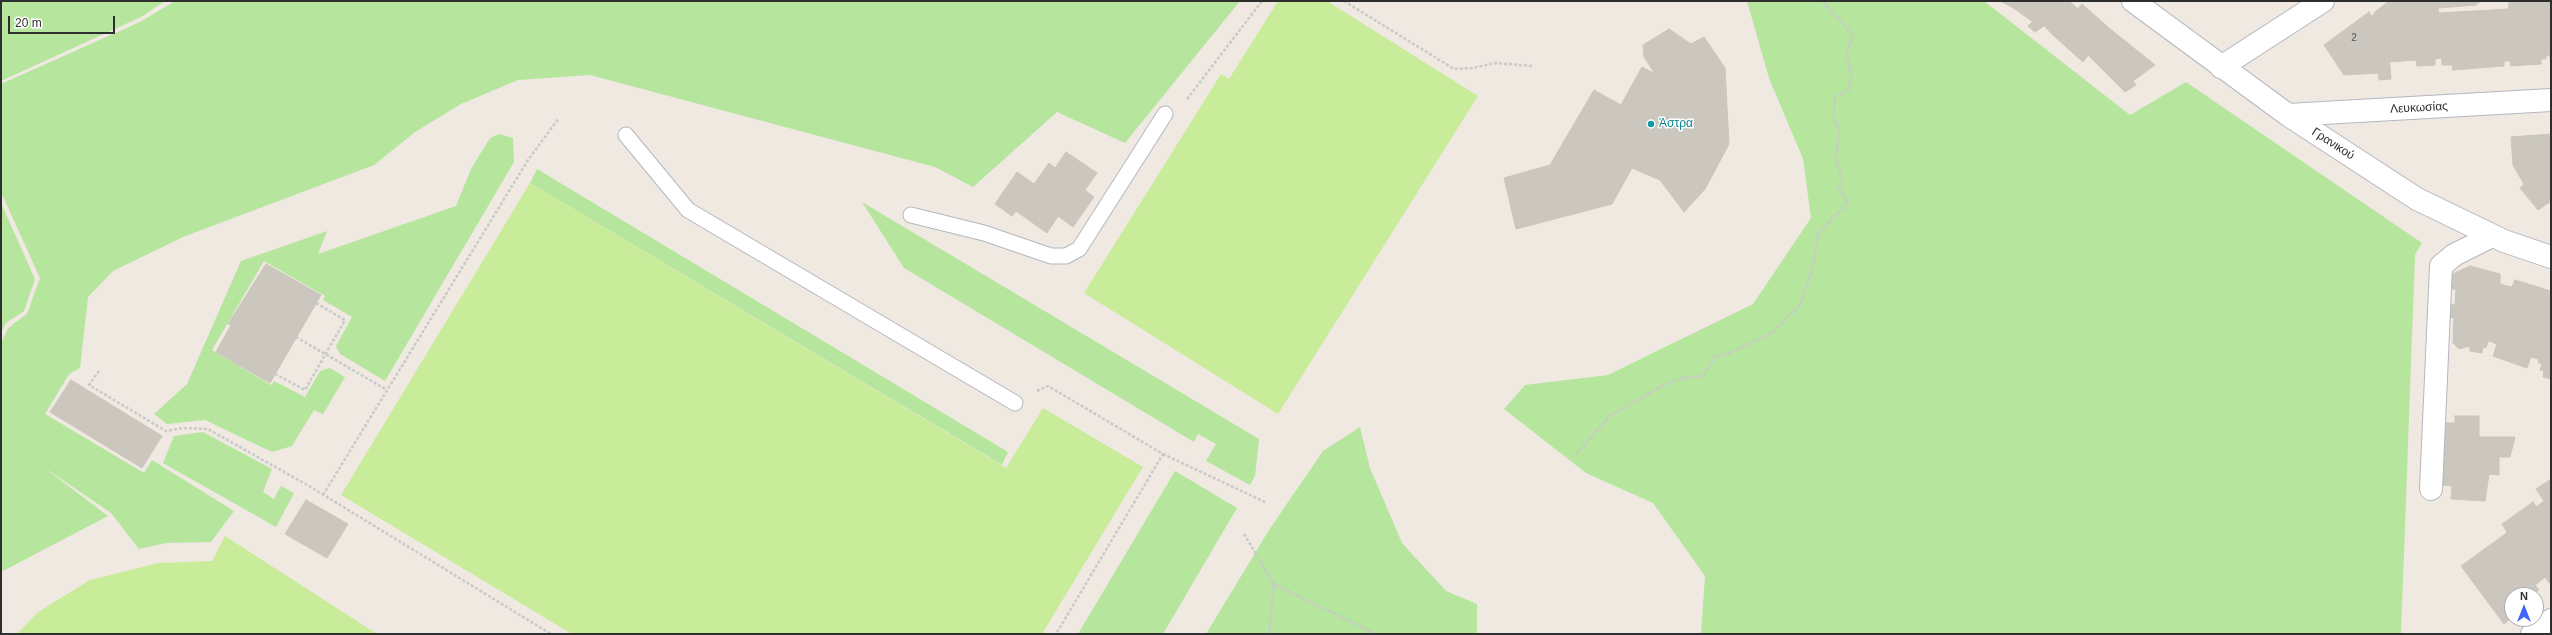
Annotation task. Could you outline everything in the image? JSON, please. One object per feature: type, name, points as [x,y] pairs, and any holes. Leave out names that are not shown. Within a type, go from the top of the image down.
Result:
[{"type":"street","name":"Γρανικού","points":[[2133,1],[2288,115],[2417,199],[2492,236],[2551,257]]},
{"type":"street","points":[[2221,67],[2323,1]]},
{"type":"street","name":"Λευκωσίας","points":[[2288,115],[2551,100]]},
{"type":"street","points":[[2431,489],[2441,266],[2454,255],[2492,236]]},
{"type":"street","points":[[2532,634],[2551,620]]},
{"type":"lane","points":[[911,215],[984,232],[1051,256],[1066,256],[1079,249],[1165,114]]},
{"type":"lane","points":[[626,135],[688,210],[1015,403]]},
{"type":"path","points":[[1165,114],[1191,97],[1262,1]]},
{"type":"path","points":[[1344,1],[1454,69],[1473,68],[1495,63],[1532,66]]},
{"type":"path","points":[[1576,454],[1610,416],[1660,387],[1682,378],[1703,376],[1715,357],[1729,354],[1774,332],[1800,305],[1811,274],[1819,232],[1848,203],[1839,188],[1843,182],[1836,159],[1839,130],[1834,117],[1835,97],[1849,90],[1851,74],[1847,53],[1853,34],[1822,1]]},
{"type":"path","points":[[323,495],[528,160],[559,118]]},
{"type":"path","points":[[275,374],[305,390],[345,320],[316,303]]},
{"type":"path","points":[[296,337],[387,390]]},
{"type":"path","points":[[99,371],[89,385],[166,431],[182,428],[208,429],[323,495],[551,634]]},
{"type":"path","points":[[1015,403],[1048,386],[1163,454],[1267,503]]},
{"type":"path","points":[[1056,634],[1163,454]]},
{"type":"path","points":[[1244,534],[1274,584],[1376,634]]},
{"type":"path","points":[[1269,634],[1274,584]]},
{"type":"green space","points":[[1,1],[165,1],[141,17],[1,81]]},
{"type":"green space","points":[[175,1],[1240,1],[1125,143],[1057,112],[973,187],[935,167],[590,75],[518,80],[461,104],[415,132],[374,165],[183,237],[113,271],[88,297],[80,368],[69,374],[45,414],[144,473],[152,460],[234,511],[211,542],[166,543],[139,549],[111,513],[42,466],[108,516],[1,572],[1,343],[8,328],[27,314],[40,278],[1,192],[1,84],[140,22]]},
{"type":"green space","points":[[1278,1],[1327,1],[1478,96],[1278,414],[1084,293],[1221,74],[1229,79]]},
{"type":"green space","points":[[1747,1],[1984,1],[2130,115],[2186,82],[2422,243],[2415,255],[2401,634],[1701,634],[1705,576],[1653,503],[1586,473],[1504,409],[1525,385],[1608,375],[1753,304],[1811,218],[1803,159],[1769,78]]},
{"type":"green space","points":[[499,134],[513,138],[514,162],[385,381],[340,354],[336,346],[352,317],[323,300],[325,296],[264,261],[212,350],[271,385],[274,381],[305,397],[320,371],[330,368],[345,377],[323,414],[314,410],[292,446],[272,452],[205,420],[167,424],[154,414],[187,384],[241,261],[327,231],[318,254],[456,206],[471,169],[490,138]]},
{"type":"green space","points":[[537,169],[1008,452],[1002,465],[530,183]]},
{"type":"green space","points":[[530,183],[1006,468],[1043,408],[1143,467],[1042,634],[572,634],[341,495]]},
{"type":"green space","points":[[862,202],[1259,439],[1255,476],[1250,485],[1206,461],[1216,444],[1198,434],[1194,442],[904,268]]},
{"type":"green space","points":[[1,203],[35,279],[24,311],[6,323],[1,333]]},
{"type":"green space","points":[[1360,427],[1370,468],[1402,543],[1446,591],[1477,604],[1477,634],[1206,634],[1269,530],[1323,451]]},
{"type":"green space","points":[[203,432],[272,469],[263,492],[274,499],[281,486],[294,493],[276,527],[163,463],[174,436]]},
{"type":"green space","points":[[1175,471],[1237,508],[1163,634],[1078,634]]},
{"type":"green space","points":[[225,536],[377,634],[17,634],[38,612],[90,580],[158,563],[212,561]]},
{"type":"building","points":[[2001,1],[2020,1],[2015,9]]},
{"type":"building","points":[[2020,1],[2054,1],[2033,22],[2015,9]]},
{"type":"building","points":[[2054,1],[2069,1],[2078,9],[2054,36],[2044,26],[2035,32],[2028,26]]},
{"type":"building","points":[[2389,1],[2433,1],[2438,8],[2442,58],[2435,59],[2435,65],[2417,66],[2416,60],[2390,62],[2387,32],[2375,12]]},
{"type":"building","points":[[2433,1],[2481,1],[2476,5],[2438,8]]},
{"type":"building","points":[[2547,1],[2551,1],[2551,62],[2550,56],[2546,55]]},
{"type":"building","points":[[2547,1],[2546,59],[2541,59],[2541,64],[2511,66],[2510,61],[2505,61],[2509,2]]},
{"type":"building","points":[[2082,4],[2109,28],[2083,62],[2054,36]]},
{"type":"building","points":[[2508,9],[2504,66],[2452,70],[2453,65],[2442,65],[2439,13]]},
{"type":"building","points":[[2369,12],[2372,17],[2375,12],[2387,32],[2391,79],[2379,80],[2378,73],[2344,75],[2324,45]]},
{"type":"building","points":[[2109,28],[2155,65],[2133,81],[2136,85],[2125,92],[2088,55]]},
{"type":"building","name":"Άστρα","points":[[1669,29],[1691,44],[1704,37],[1725,68],[1729,144],[1705,189],[1684,212],[1660,180],[1632,168],[1612,204],[1516,229],[1504,178],[1550,165],[1594,90],[1621,105],[1642,67],[1655,74],[1644,57],[1643,45]]},
{"type":"building","points":[[2551,134],[2551,201],[2538,210],[2520,188],[2524,184],[2513,165],[2511,137]]},
{"type":"building","points":[[1066,152],[1097,173],[1085,190],[1094,197],[1073,227],[1058,216],[1047,233],[1016,211],[1012,216],[995,204],[1017,172],[1034,184],[1049,163],[1055,168]]},
{"type":"building","points":[[266,264],[321,295],[270,383],[216,352],[231,325],[228,324]]},
{"type":"building","points":[[2470,266],[2500,274],[2500,284],[2507,286],[2486,348],[2483,347],[2482,353],[2470,351],[2470,346],[2459,349],[2453,343],[2454,318],[2447,317],[2447,304],[2455,305],[2456,290],[2448,287],[2448,276]]},
{"type":"building","points":[[2515,280],[2551,291],[2551,319],[2538,359],[2531,357],[2527,368],[2493,356],[2497,344],[2489,341],[2507,286],[2512,287]]},
{"type":"building","points":[[2551,319],[2551,379],[2543,377],[2544,371],[2540,370],[2542,364],[2538,362]]},
{"type":"building","points":[[71,380],[162,436],[142,468],[50,412]]},
{"type":"building","points":[[2455,416],[2479,416],[2479,437],[2515,437],[2510,457],[2499,457],[2499,475],[2489,474],[2485,501],[2451,499],[2452,486],[2442,485],[2442,423],[2455,423]]},
{"type":"building","points":[[2551,479],[2551,519],[2540,504],[2544,501],[2536,489]]},
{"type":"building","points":[[306,500],[348,524],[327,558],[285,534]]},
{"type":"building","points":[[2533,502],[2536,507],[2540,504],[2551,519],[2551,581],[2549,583],[2545,577],[2539,582],[2504,535],[2507,532],[2502,524]]},
{"type":"building","points":[[2504,535],[2539,582],[2535,585],[2537,587],[2504,587],[2504,624],[2461,566]]},
{"type":"place","name":"Άστρα","points":[[1651,124]]}]
